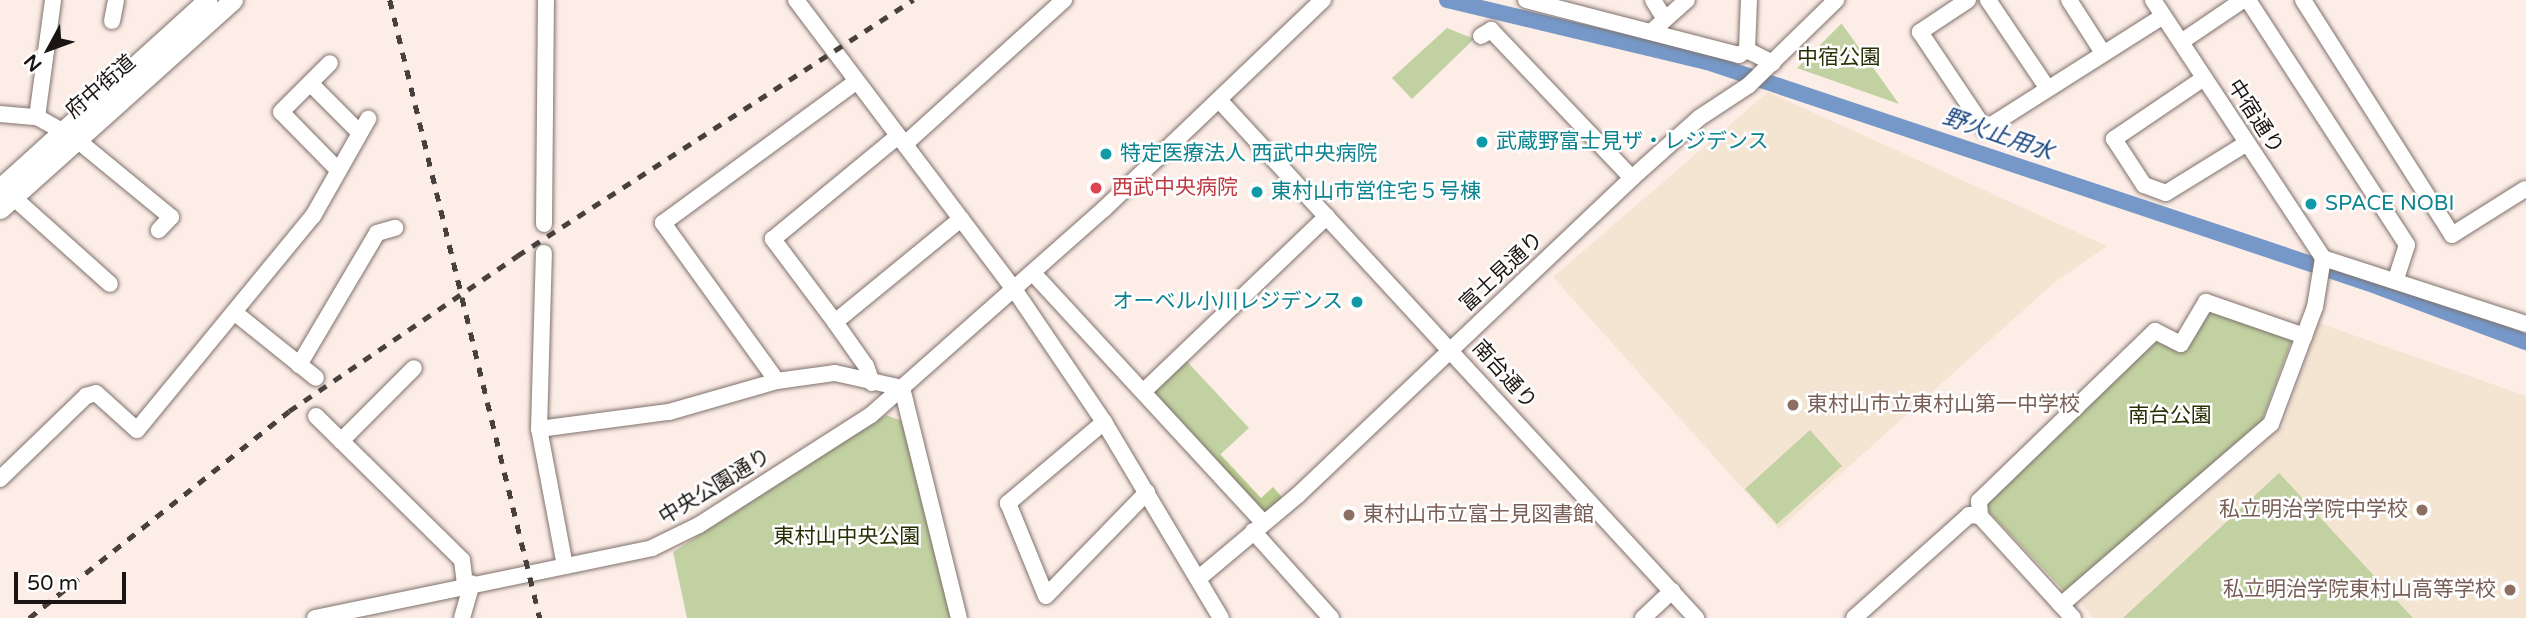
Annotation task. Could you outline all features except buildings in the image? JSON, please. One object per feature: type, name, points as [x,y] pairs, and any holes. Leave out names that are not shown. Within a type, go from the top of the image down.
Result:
[{"type":"main road","name":"府中街道","points":[[4,198],[207,0]]},
{"type":"main road","name":"府中街道","points":[[68,136],[233,0]]},
{"type":"street","points":[[37,117],[53,0]]},
{"type":"street","points":[[112,21],[116,0]]},
{"type":"street","points":[[544,224],[546,0]]},
{"type":"street","points":[[796,0],[1014,289],[1104,422],[1221,618]]},
{"type":"street","points":[[872,383],[866,366],[773,239],[901,140],[1064,0]]},
{"type":"street","name":"中央公園通り","points":[[315,618],[475,582],[652,548],[698,524],[871,415],[1033,273],[1220,101],[1323,0]]},
{"type":"street","points":[[1526,0],[1739,55],[1747,50]]},
{"type":"street","points":[[1653,0],[1665,19]]},
{"type":"street","points":[[1651,32],[1687,0]]},
{"type":"street","points":[[1747,50],[1749,0]]},
{"type":"street","name":"富士見通り","points":[[1199,578],[1452,349],[1699,117],[1749,85],[1836,0]]},
{"type":"street","points":[[1968,0],[1920,32],[1985,129],[2163,16]]},
{"type":"street","points":[[1988,0],[2048,89]]},
{"type":"street","points":[[2069,0],[2104,54]]},
{"type":"street","name":"中宿通り","points":[[2153,0],[2247,144],[2322,267]]},
{"type":"street","points":[[2180,42],[2246,0],[2407,245],[2396,278]]},
{"type":"street","points":[[2303,0],[2452,235],[2525,189]]},
{"type":"street","points":[[1481,36],[1491,30],[1632,178]]},
{"type":"street","points":[[1747,50],[1770,67]]},
{"type":"street","points":[[330,63],[281,112],[338,170]]},
{"type":"street","points":[[2204,78],[2114,139],[2144,185],[2166,193],[2247,144]]},
{"type":"street","points":[[777,381],[663,223],[857,81]]},
{"type":"street","points":[[0,479],[86,396],[96,393],[138,430],[313,216],[363,125],[310,83]]},
{"type":"street","name":"南台通り","points":[[1220,101],[1452,349],[1696,618]]},
{"type":"street","points":[[0,114],[37,117],[68,136],[170,217],[159,230]]},
{"type":"street","points":[[4,198],[110,284]]},
{"type":"street","points":[[1144,391],[1327,216]]},
{"type":"street","points":[[835,322],[961,219]]},
{"type":"street","points":[[299,365],[377,233],[395,228]]},
{"type":"street","points":[[544,253],[539,429],[565,566]]},
{"type":"street","points":[[2061,605],[2271,424],[2304,336],[2322,267],[2396,278],[2526,324]]},
{"type":"street","points":[[1033,273],[1144,391],[1258,526],[1331,618]]},
{"type":"street","points":[[2073,618],[1980,516],[1979,501],[2155,331],[2181,344],[2206,302],[2304,336]]},
{"type":"street","points":[[234,312],[316,378]]},
{"type":"street","points":[[341,441],[414,368]]},
{"type":"street","points":[[539,429],[669,412],[777,381],[835,373],[902,388],[959,618]]},
{"type":"street","points":[[316,416],[462,560],[475,582],[462,618]]},
{"type":"street","points":[[1104,422],[1008,503],[1046,596],[1147,492]]},
{"type":"street","points":[[1854,618],[1969,515],[1980,516]]},
{"type":"street","points":[[1643,618],[1672,591]]},
{"type":"shaded area","name":"東村山市立東村山第一中学校","points":[[1768,92],[2107,246],[2055,282],[1779,529],[1553,277]]},
{"type":"shaded area","points":[[2319,323],[2526,396],[2526,618],[2094,618],[2081,604],[2283,426]]},
{"type":"green space","name":"中宿公園","points":[[1842,24],[1899,104],[1797,68]]},
{"type":"green space","points":[[1447,28],[1474,39],[1412,99],[1392,78]]},
{"type":"green space","name":"南台公園","points":[[2208,309],[2293,337],[2261,423],[2066,593],[1989,512],[1987,502],[2156,339],[2183,352]]},
{"type":"green space","points":[[1181,355],[1249,428],[1211,463],[1144,391]]},
{"type":"green space","name":"東村山中央公園","points":[[886,415],[902,421],[951,618],[687,618],[673,552]]},
{"type":"green space","points":[[1810,430],[1842,466],[1777,524],[1745,489]]},
{"type":"green space","points":[[1220,454],[1261,498],[1273,487],[1288,504],[1268,520],[1211,463]]},
{"type":"green space","points":[[2279,473],[2413,618],[2123,618]]},
{"type":"waterway","name":"野火止用水","points":[[1447,0],[1707,62],[2368,283],[2526,342]]},
{"type":"railway","points":[[390,0],[540,618]]},
{"type":"railway","points":[[29,618],[289,411],[517,256],[913,0]]},
{"type":"place","name":"武蔵野富士見ザ・レジデンス","points":[[1482,142]]},
{"type":"place","name":"特定医療法人 西武中央病院","points":[[1106,154]]},
{"type":"place","name":"西武中央病院","points":[[1096,188]]},
{"type":"place","name":"東村山市営住宅５号棟","points":[[1257,192]]},
{"type":"place","name":"SPACE NOBI","points":[[2311,204]]},
{"type":"place","name":"オーベル小川レジデンス","points":[[1357,302]]},
{"type":"place","name":"東村山市立東村山第一中学校","points":[[1793,405]]},
{"type":"place","name":"私立明治学院中学校","points":[[2422,510]]},
{"type":"place","name":"東村山市立富士見図書館","points":[[1349,515]]},
{"type":"place","name":"私立明治学院東村山高等学校","points":[[2510,590]]}]
